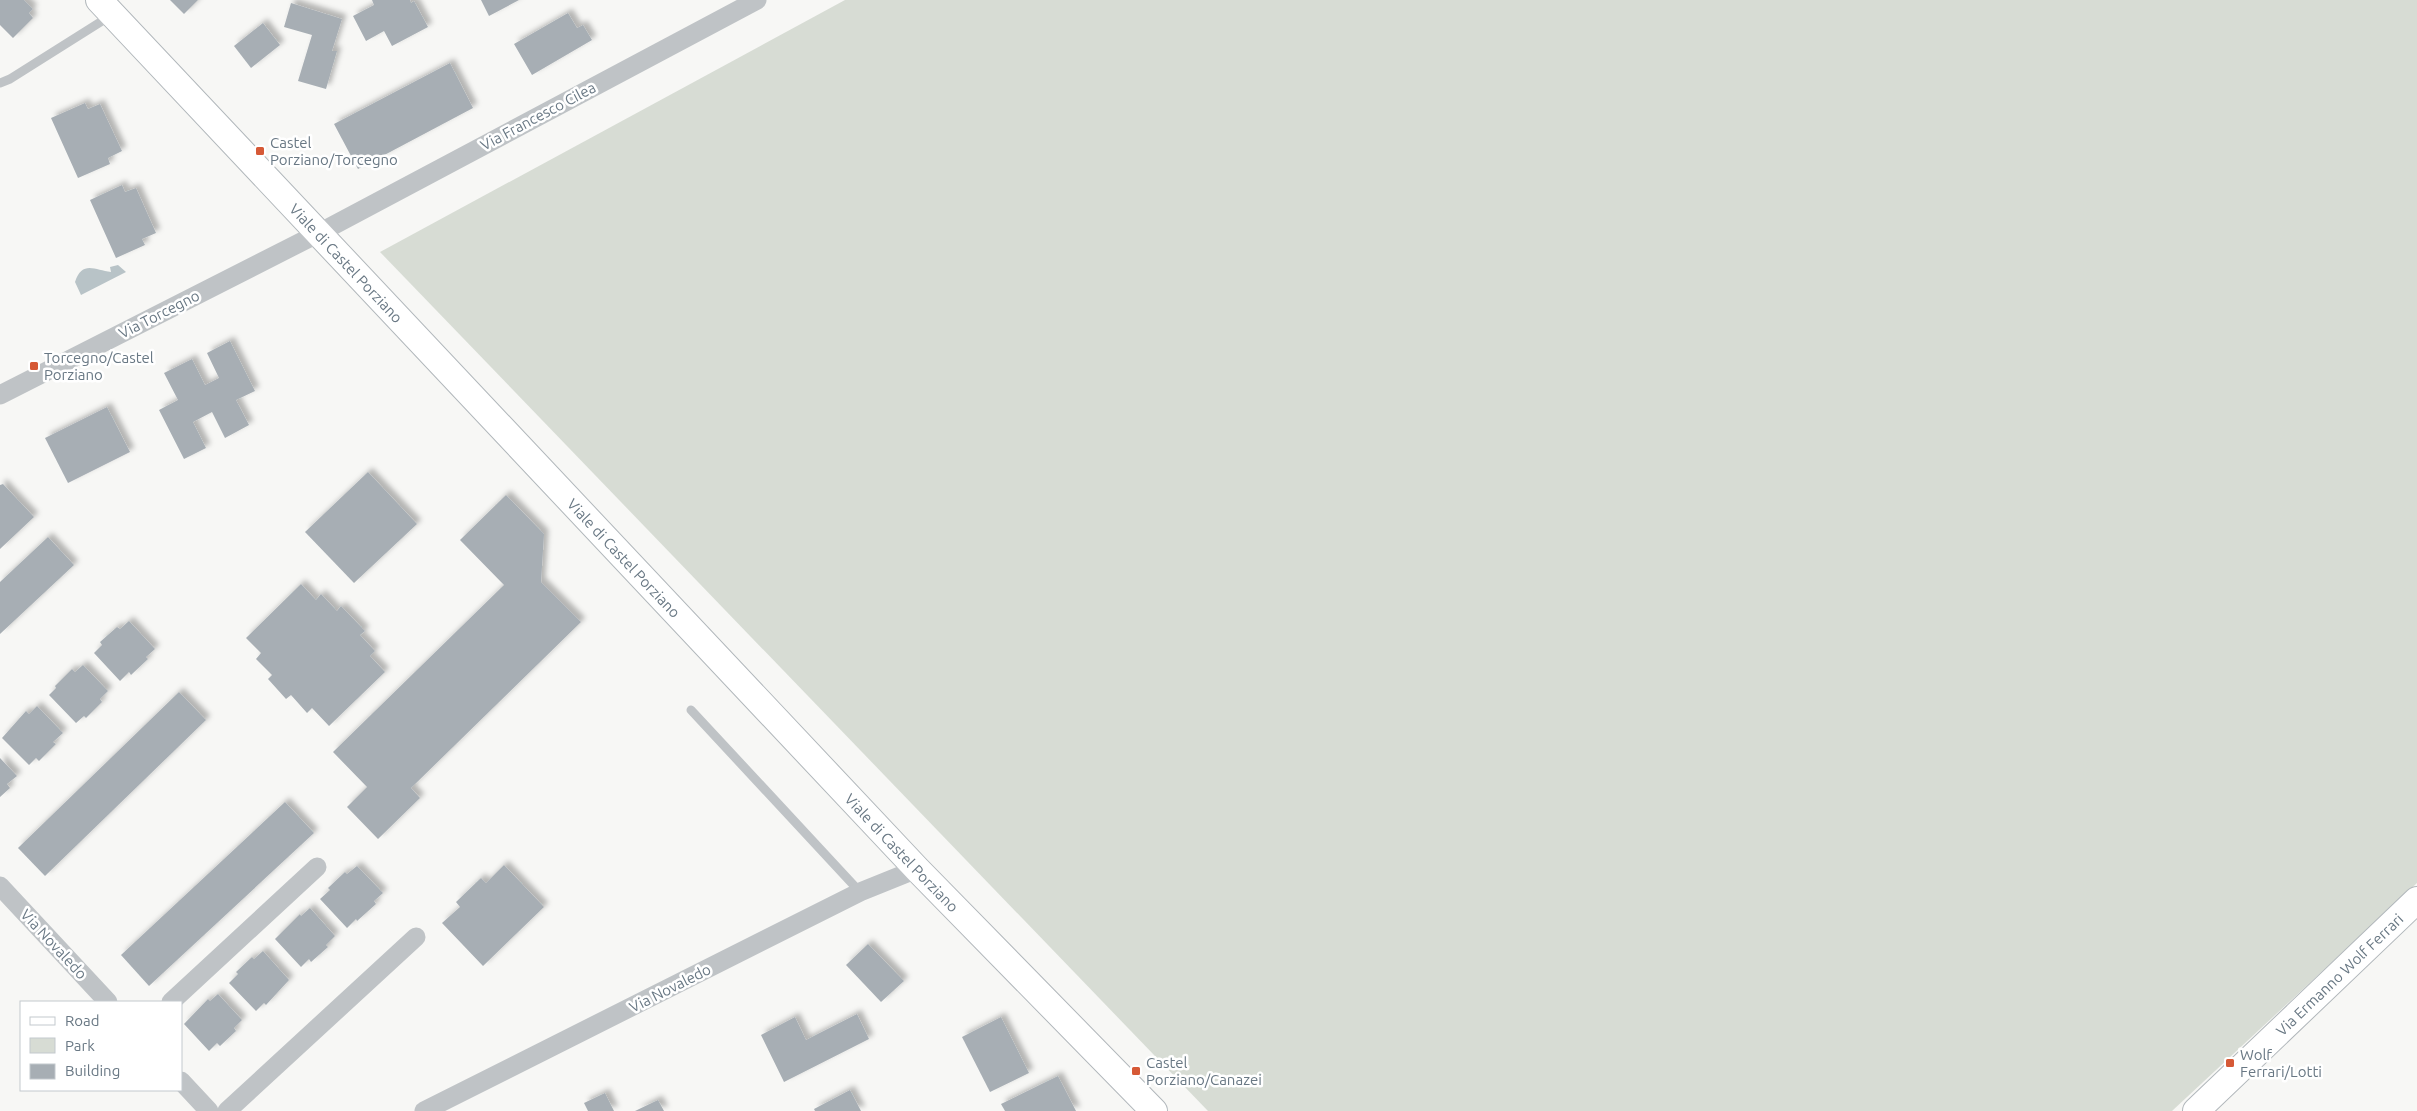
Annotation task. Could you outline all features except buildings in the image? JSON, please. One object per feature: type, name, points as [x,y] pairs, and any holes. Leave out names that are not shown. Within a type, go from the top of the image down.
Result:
[{"type":"street","name":"Via Francesco Cilea","points":[[319,233],[750,2]]},
{"type":"street","name":"Viale di Castel Porziano","points":[[106,7],[917,869],[1154,1111]]},
{"type":"street","name":"Via Torcegno","points":[[0,395],[319,233]]},
{"type":"street","points":[[172,1001],[317,867]]},
{"type":"street","name":"Via Novaledo","points":[[424,1111],[860,892],[917,869]]},
{"type":"street","name":"Via Novaledo","points":[[0,886],[107,1001]]},
{"type":"street","name":"Via Ermanno Wolf Ferrari","points":[[2196,1111],[2417,900]]},
{"type":"street","points":[[227,1111],[416,937]]},
{"type":"street","points":[[182,1082],[209,1111]]},
{"type":"lane","points":[[0,83],[10,79],[106,7]]},
{"type":"lane","points":[[692,710],[860,892]]},
{"type":"green space","points":[[845,0],[2417,0],[2417,883],[2172,1111],[1208,1111],[380,252]]},
{"type":"shaded area","points":[[118,265],[126,272],[81,295],[75,282],[81,271],[94,268],[111,272],[110,267]]},
{"type":"place","name":"Castel Porziano/Torcegno","points":[[260,151]]},
{"type":"place","name":"Torcegno/Castel Porziano","points":[[34,366]]},
{"type":"place","name":"Wolf Ferrari/Lotti","points":[[2230,1063]]},
{"type":"place","name":"Castel Porziano/Canazei","points":[[1136,1071]]}]
